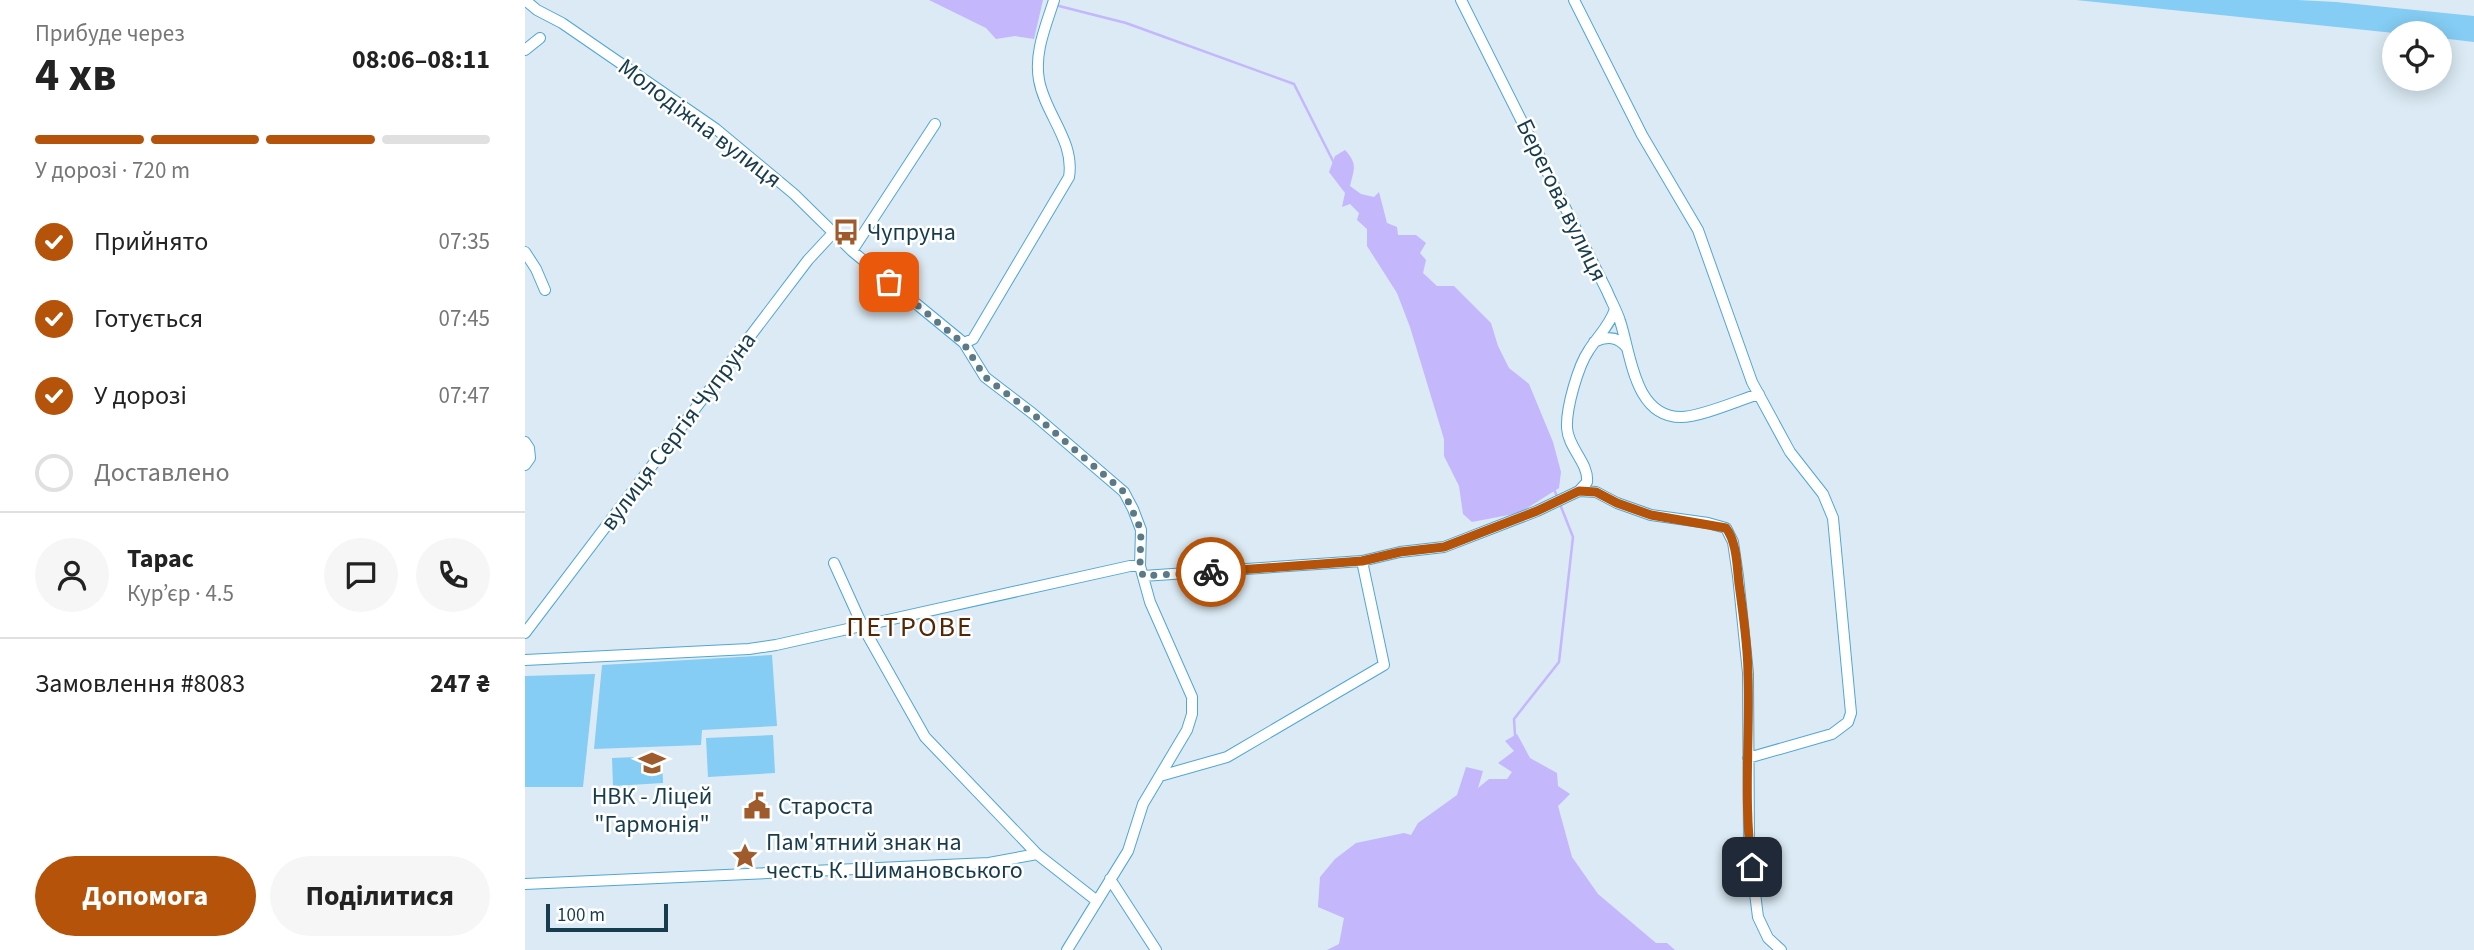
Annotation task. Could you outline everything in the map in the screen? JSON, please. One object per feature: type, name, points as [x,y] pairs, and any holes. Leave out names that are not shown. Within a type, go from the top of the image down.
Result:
[{"type":"street","name":"Молодіжна вулиця","points":[[525,0],[716,129],[794,194],[852,251],[964,344],[985,377],[1032,413],[1124,492],[1141,530],[1142,571],[1150,602],[1192,696],[1193,705],[1187,730],[1143,804],[1128,851],[1067,950]]},
{"type":"street","points":[[964,344],[973,339],[1066,185],[1071,168],[1069,150],[1045,101],[1038,69],[1039,46],[1054,0]]},
{"type":"street","name":"Берегова вулиця","points":[[1461,0],[1615,309],[1639,386],[1651,406],[1671,416],[1682,417],[1759,394]]},
{"type":"street","points":[[1574,0],[1642,135],[1698,230],[1752,382],[1790,452],[1823,494],[1833,518],[1851,713],[1841,729],[1832,734],[1748,758]]},
{"type":"street","points":[[525,50],[540,38]]},
{"type":"street","points":[[852,251],[935,124]]},
{"type":"street","name":"вулиця Сергія Чупруна","points":[[525,633],[808,260],[834,232]]},
{"type":"street","points":[[525,252],[545,290]]},
{"type":"street","points":[[525,660],[749,649],[863,627],[1130,566],[1142,571],[1362,561],[1400,552],[1444,547],[1525,516],[1585,486],[1587,474],[1568,437],[1567,417],[1583,362],[1615,309]]},
{"type":"street","points":[[1594,342],[1610,338],[1620,341],[1627,348]]},
{"type":"street","points":[[525,442],[529,448],[527,461]]},
{"type":"street","points":[[1579,491],[1596,492],[1651,515],[1719,525],[1726,528],[1731,537],[1748,673],[1749,846],[1758,916],[1768,938],[1781,950]]},
{"type":"street","points":[[1160,776],[1227,757],[1384,666],[1362,561]]},
{"type":"street","points":[[834,562],[863,627],[925,737],[1037,853],[1097,901]]},
{"type":"street","points":[[525,884],[989,863],[1037,853]]},
{"type":"street","points":[[1111,879],[1156,950]]},
{"type":"shaded area","points":[[929,0],[1043,0],[1034,39],[1015,36],[996,39],[986,28]]},
{"type":"shaded area","points":[[2076,0],[2297,0],[2474,16],[2474,42],[2452,39],[2452,21],[2382,21],[2382,32]]},
{"type":"shaded area","points":[[1345,150],[1353,163],[1350,186],[1361,194],[1374,197],[1379,192],[1387,223],[1397,227],[1398,235],[1416,235],[1426,243],[1420,253],[1426,260],[1423,273],[1437,286],[1454,286],[1491,323],[1509,368],[1529,384],[1553,442],[1561,472],[1559,488],[1519,513],[1472,522],[1463,514],[1459,486],[1444,456],[1444,439],[1397,293],[1367,246],[1367,229],[1357,220],[1359,213],[1350,204],[1342,207],[1345,193],[1329,172],[1335,156]]},
{"type":"shaded area","points":[[772,655],[777,726],[702,730],[701,745],[594,749],[602,665]]},
{"type":"shaded area","points":[[595,674],[583,787],[525,787],[525,676]]},
{"type":"shaded area","points":[[1517,734],[1530,758],[1557,773],[1558,786],[1570,794],[1558,806],[1572,857],[1598,894],[1656,943],[1667,943],[1675,950],[1327,950],[1339,944],[1344,918],[1318,907],[1320,877],[1335,859],[1356,843],[1404,833],[1411,835],[1418,823],[1457,795],[1466,767],[1483,771],[1478,788],[1489,779],[1507,779],[1512,772],[1498,763],[1514,751],[1505,741]]},
{"type":"shaded area","points":[[773,735],[775,773],[708,777],[706,738]]},
{"type":"shaded area","points":[[662,756],[663,783],[613,786],[612,758]]},
{"type":"waterway","points":[[1055,5],[1126,23],[1294,84],[1334,163]]},
{"type":"waterway","points":[[1515,735],[1514,719],[1559,662],[1573,537],[1554,489]]},
{"type":"way so far","points":[[889,282],[964,344],[985,377],[1032,413],[1124,492],[1141,530],[1140,566],[1143,576],[1211,572]]},
{"type":"place","name":"Чупруна","points":[[846,232]]},
{"type":"place","name":"НВК - Ліцей \"Гармонія\"","points":[[652,763]]},
{"type":"place","name":"Староста","points":[[757,806]]},
{"type":"place","name":"Пам'ятний знак на честь К. Шимановського","points":[[745,856]]},
{"type":"district","name":"ПЕТРОВЕ","points":[[910,626]]},
{"type":"route","points":[[1211,572],[1362,561],[1400,552],[1444,547],[1537,511],[1579,491],[1596,492],[1651,515],[1726,528],[1733,542],[1748,673],[1749,846],[1752,867]]}]
